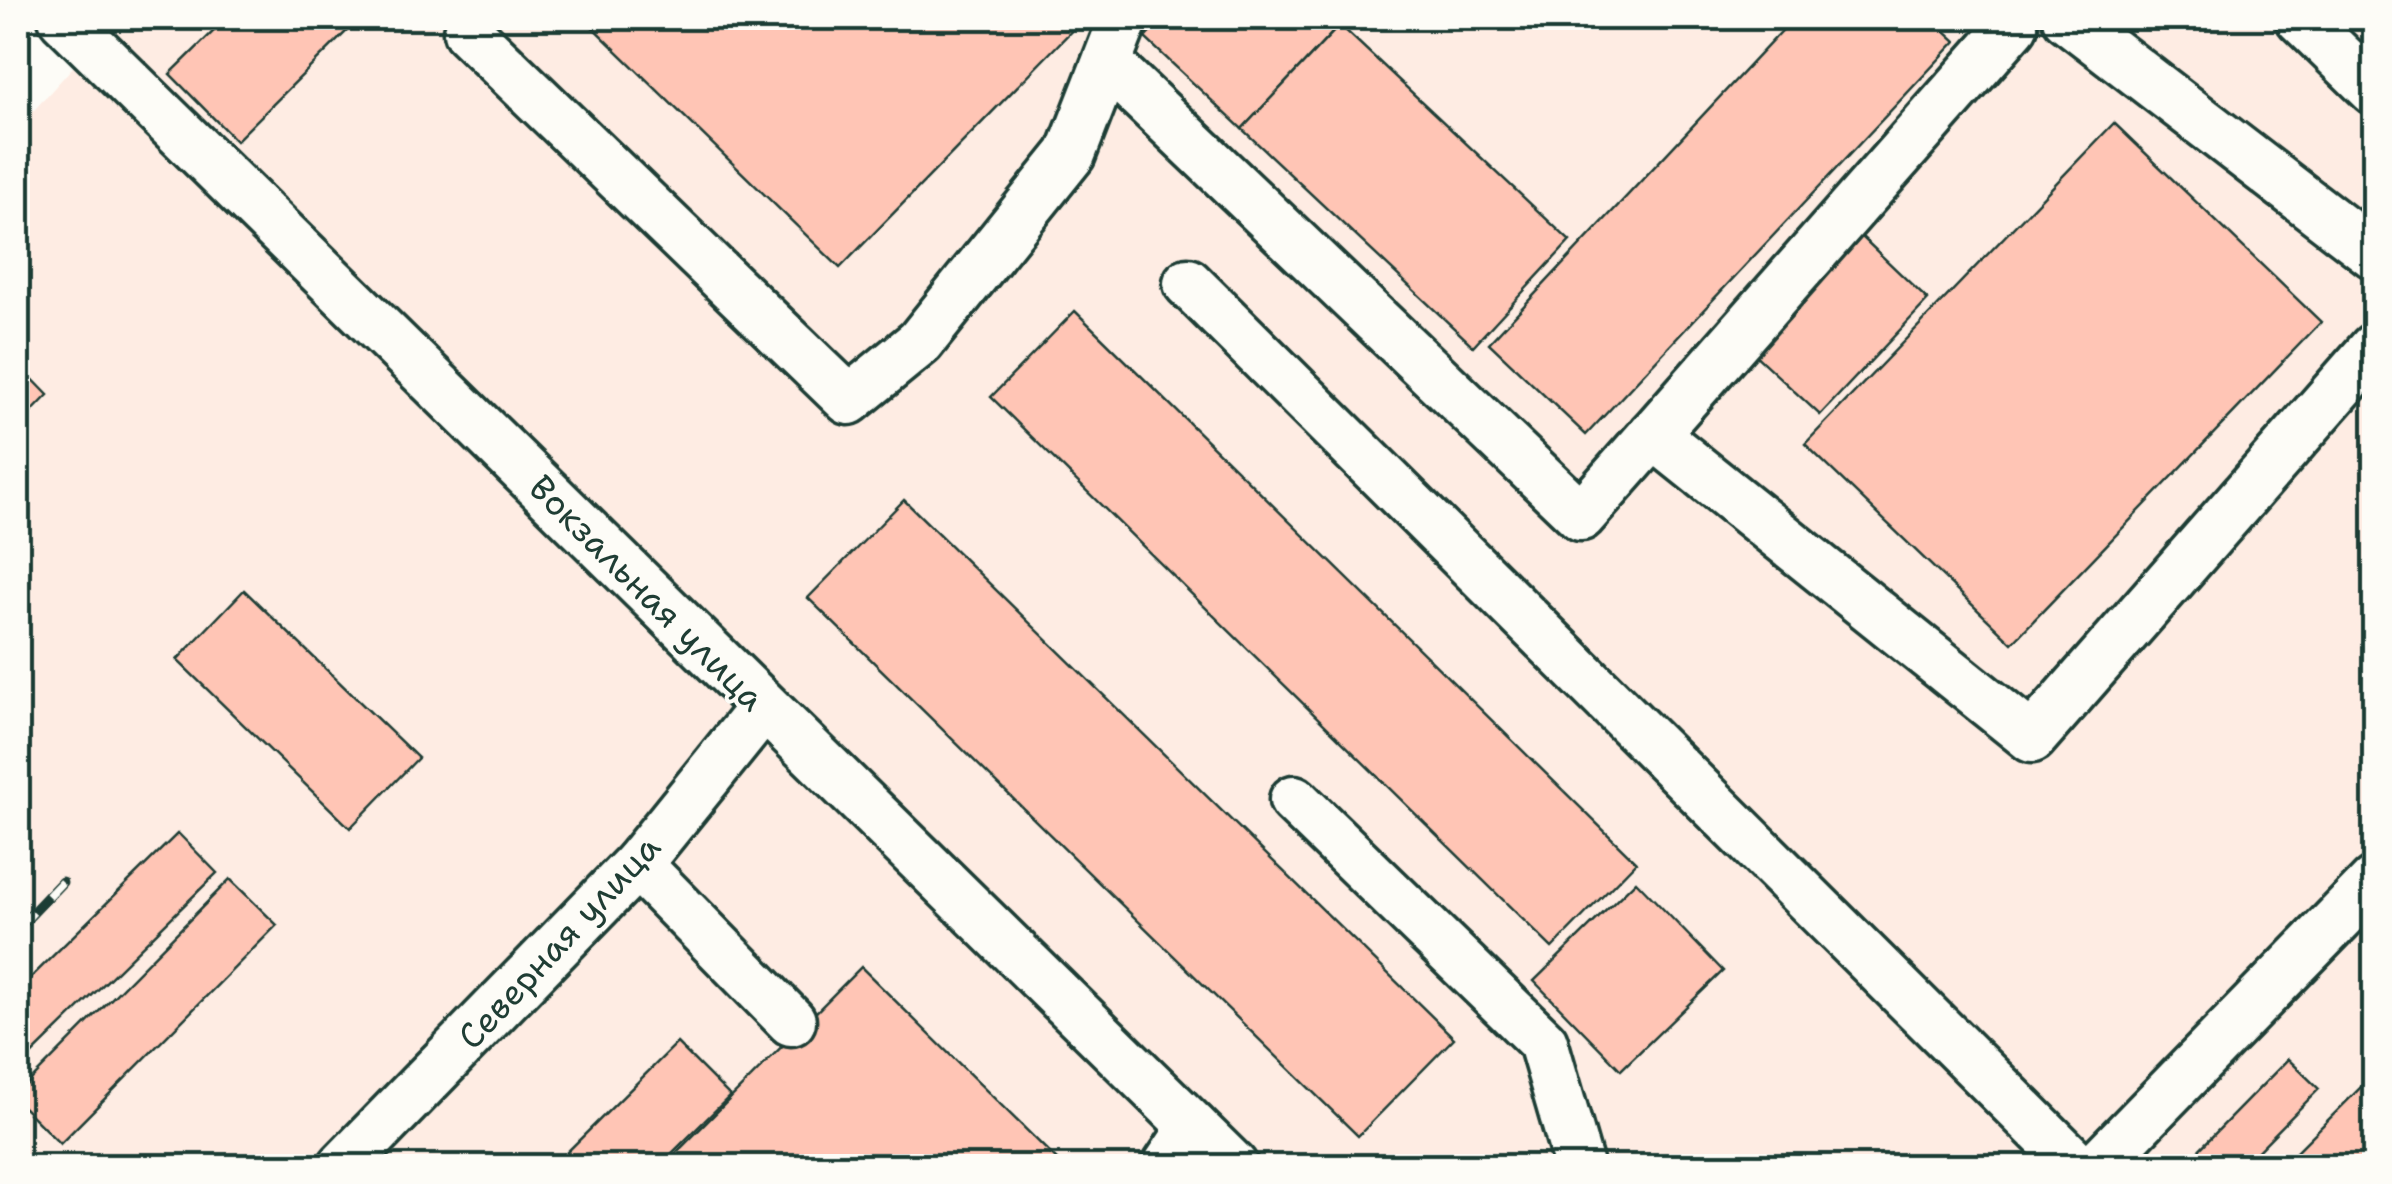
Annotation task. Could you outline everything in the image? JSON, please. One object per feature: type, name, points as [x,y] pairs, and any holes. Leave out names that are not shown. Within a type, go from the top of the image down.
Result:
[{"type":"street","name":"Вокзальная улица","points":[[63,18],[1233,1166]]},
{"type":"street","points":[[468,32],[849,400],[920,342],[1071,154],[1124,18]]},
{"type":"street","points":[[2067,18],[2374,254]]},
{"type":"street","points":[[2300,18],[2374,90]]},
{"type":"street","points":[[1106,62],[1581,516],[2017,20]]},
{"type":"street","points":[[1188,283],[2077,1166]]},
{"type":"street","points":[[1653,434],[2032,738],[2374,348]]},
{"type":"street","name":"Северная улица","points":[[343,1166],[638,864],[763,708]]},
{"type":"street","points":[[1294,800],[1542,1042],[1579,1166]]},
{"type":"street","points":[[638,864],[791,1020]]},
{"type":"street","points":[[2097,1166],[2374,882]]},
{"type":"street","points":[[1168,1166],[1192,1127]]},
{"type":"shaded area","points":[[117,18],[2374,18],[2374,1166],[18,1166],[18,128]]},
{"type":"building","points":[[227,18],[360,18],[236,141],[170,74]]},
{"type":"building","points":[[583,18],[1084,18],[840,268]]},
{"type":"building","points":[[1164,18],[1346,18],[1242,129],[1145,38]]},
{"type":"building","points":[[1794,18],[1931,18],[1956,41],[1586,435],[1489,343]]},
{"type":"building","points":[[1340,25],[1570,241],[1473,346],[1242,129]]},
{"type":"building","points":[[2114,123],[2321,322],[2012,643],[1805,444]]},
{"type":"building","points":[[1861,236],[1928,300],[1820,415],[1752,352]]},
{"type":"building","points":[[1075,311],[1636,862],[1552,948],[991,397]]},
{"type":"building","points":[[18,364],[48,395],[18,426]]},
{"type":"building","points":[[904,500],[1454,1038],[1358,1136],[808,598]]},
{"type":"building","points":[[244,590],[418,758],[350,828],[177,660]]},
{"type":"building","points":[[178,833],[217,873],[18,1068],[18,990]]},
{"type":"building","points":[[230,879],[277,925],[60,1144],[18,1102],[18,1093]]},
{"type":"building","points":[[1636,881],[1723,971],[1621,1070],[1534,981]]},
{"type":"building","points":[[861,967],[1063,1166],[663,1166]]},
{"type":"building","points":[[677,1043],[730,1096],[659,1166],[553,1166]]},
{"type":"building","points":[[2288,1059],[2319,1089],[2243,1166],[2183,1166]]},
{"type":"building","points":[[2374,1074],[2374,1166],[2282,1166]]},
{"type":"railway","points":[[18,928],[62,882]]}]
